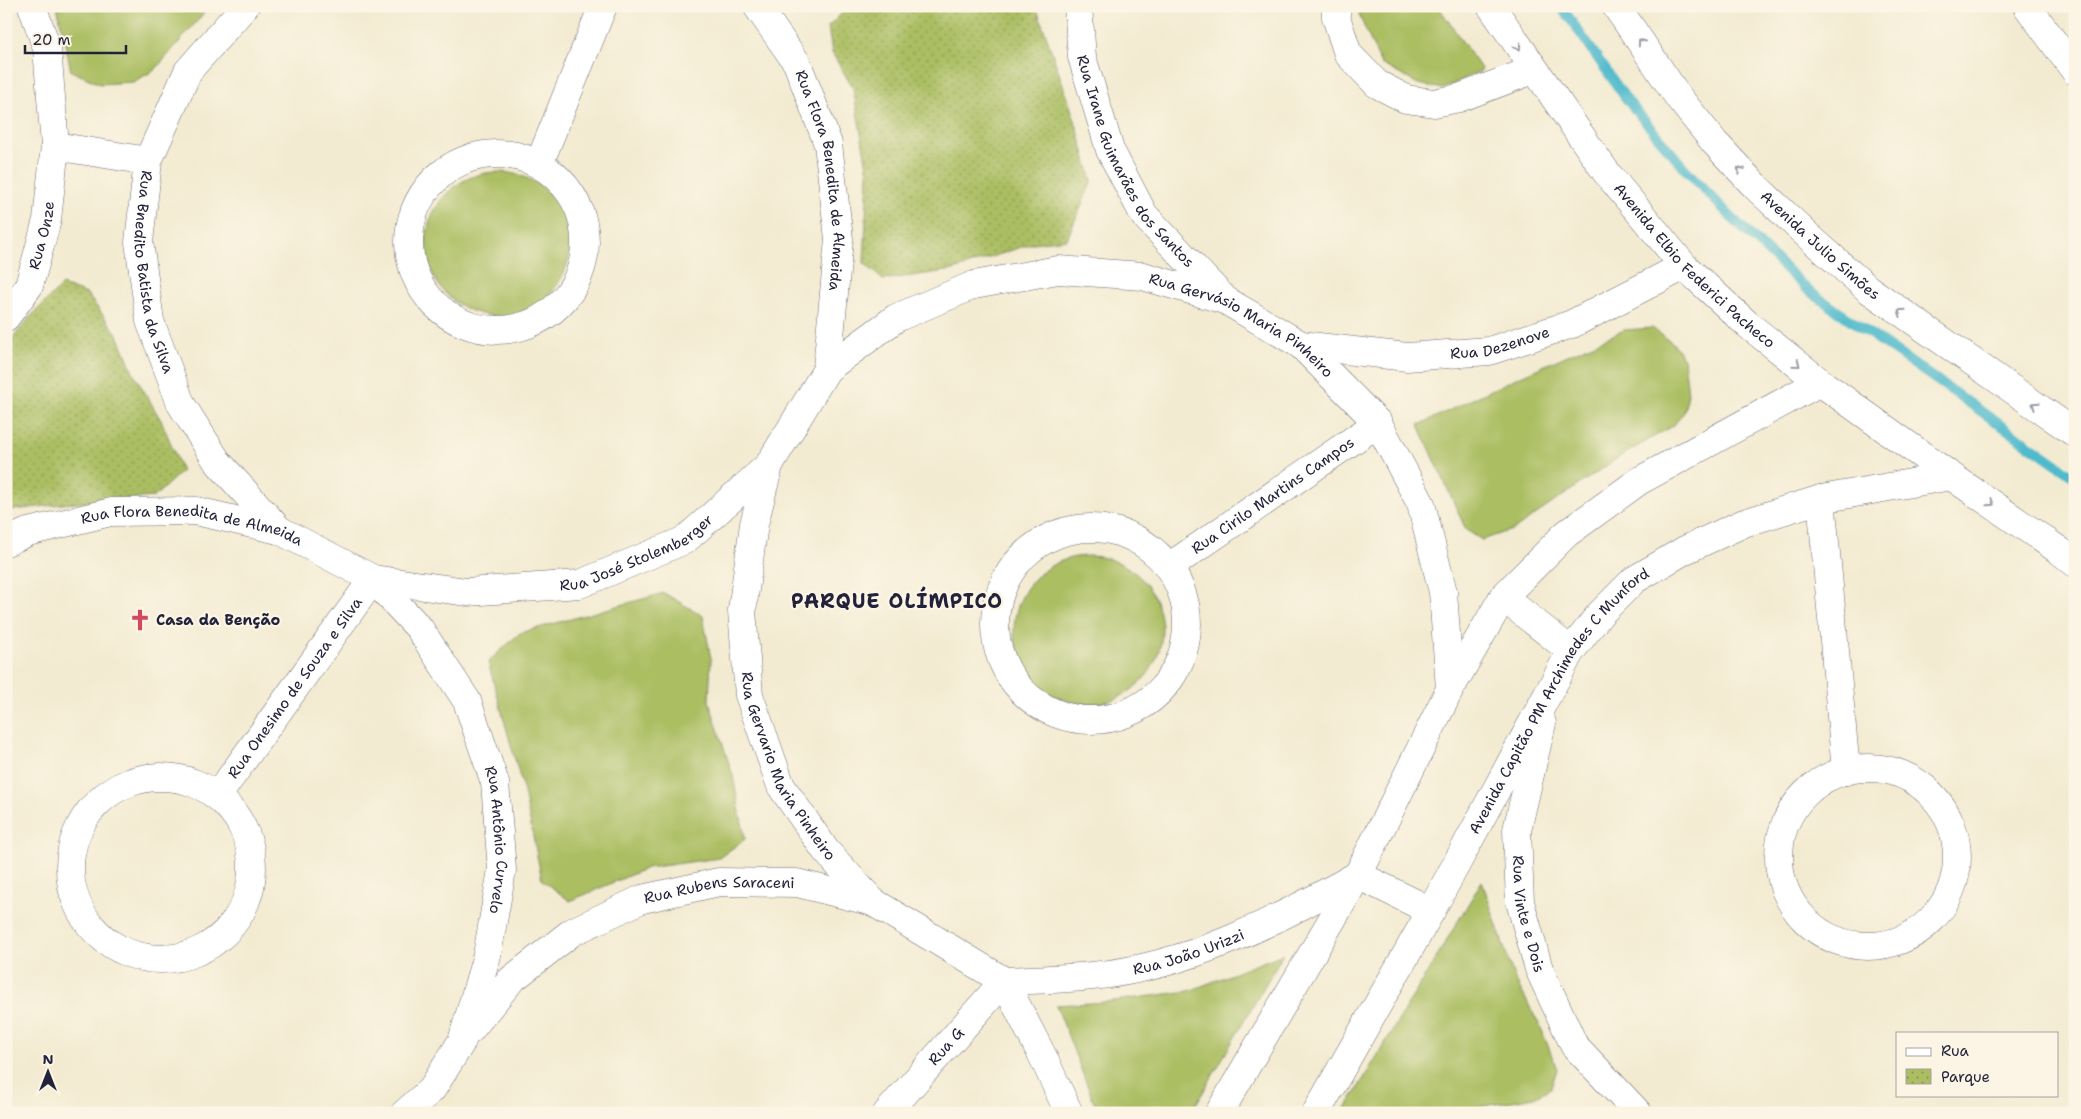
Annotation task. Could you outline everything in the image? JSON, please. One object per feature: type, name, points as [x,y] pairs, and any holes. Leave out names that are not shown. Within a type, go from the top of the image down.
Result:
[{"type":"street","name":"Rua Onze","points":[[6,317],[29,286],[47,220],[55,146],[47,48],[32,6]]},
{"type":"street","name":"Rua Bnedito Batista da Silva","points":[[246,6],[188,71],[148,161],[139,242],[150,321],[181,404],[217,461],[279,530]]},
{"type":"street","points":[[539,164],[603,6]]},
{"type":"street","name":"Rua Flora Benedita de Almeida","points":[[757,6],[797,64],[828,144],[839,240],[827,369]]},
{"type":"street","name":"Rua Irane Guimarães dos Santos","points":[[1078,6],[1082,57],[1110,150],[1144,215],[1225,300]]},
{"type":"street","points":[[1336,6],[1336,17],[1348,54],[1377,84],[1406,99],[1434,103],[1459,98],[1533,70]]},
{"type":"street","name":"Avenida Elbio Federici Pacheco","points":[[1490,6],[1606,172],[1684,266],[1747,324],[1820,382],[2075,563]]},
{"type":"street","name":"Avenida Julio Simões","points":[[1616,6],[1679,98],[1715,143],[1755,186],[1806,235],[1868,289],[2075,433]]},
{"type":"street","points":[[2027,6],[2075,71]]},
{"type":"street","points":[[55,146],[148,161]]},
{"type":"street","points":[[510,154],[539,164],[562,181],[578,204],[586,232],[585,260],[574,286],[557,308],[533,323],[506,330],[487,329],[478,328],[451,318],[428,298],[413,272],[408,242],[413,212],[429,186],[452,166],[480,155],[510,154]]},
{"type":"street","name":"Rua Dezenove","points":[[1301,345],[1407,357],[1489,351],[1572,324],[1684,266]]},
{"type":"street","name":"Rua Gervásio Maria Pinheiro","points":[[827,369],[896,318],[965,288],[1058,270],[1143,276],[1225,300],[1301,345],[1378,423],[1421,504],[1443,592],[1450,689]]},
{"type":"street","name":"Rua José Stolemberger","points":[[372,579],[467,592],[580,584],[684,540],[769,465],[827,369]]},
{"type":"street","points":[[1219,1113],[1358,875],[1450,689],[1503,598],[1566,534],[1639,481],[1820,382]]},
{"type":"street","name":"Rua Cirilo Martins Campos","points":[[1169,567],[1378,423]]},
{"type":"street","name":"Rua Gervario Maria Pinheiro","points":[[769,465],[754,524],[742,612],[750,695],[781,786],[826,851],[873,902]]},
{"type":"street","name":"Avenida Capitão PM Archimedes C Munford","points":[[1316,1113],[1431,911],[1571,650],[1600,614],[1634,580],[1685,550],[1744,523],[1822,499],[1951,476]]},
{"type":"street","points":[[1822,499],[1846,771]]},
{"type":"street","name":"Rua Flora Benedita de Almeida","points":[[6,542],[28,532],[111,512],[196,512],[279,530],[372,579]]},
{"type":"street","points":[[1080,528],[1114,530],[1145,543],[1169,567],[1183,594],[1188,624],[1187,634],[1184,653],[1170,681],[1148,702],[1121,716],[1091,721],[1060,716],[1034,702],[1012,681],[997,651],[994,618],[1001,585],[1020,557],[1048,537],[1080,528]]},
{"type":"street","name":"Rua Onesimo de Souza e Silva","points":[[218,795],[372,579]]},
{"type":"street","name":"Rua Antônio Curvelo","points":[[372,579],[419,628],[467,701],[495,783],[502,870],[487,955],[462,1041],[430,1101],[405,1113]]},
{"type":"street","points":[[1503,598],[1571,650]]},
{"type":"street","name":"Rua Vinte e Dois","points":[[1551,686],[1517,830],[1520,902],[1539,970],[1574,1045],[1638,1113]]},
{"type":"street","points":[[1874,768],[1902,774],[1927,789],[1946,811],[1956,837],[1958,866],[1951,894],[1935,918],[1913,935],[1886,946],[1855,946],[1826,936],[1801,918],[1785,892],[1778,862],[1782,832],[1796,804],[1818,783],[1846,771],[1874,768]]},
{"type":"street","points":[[161,776],[191,781],[218,795],[238,818],[250,846],[252,865],[252,875],[245,905],[228,930],[205,948],[176,958],[146,958],[117,948],[93,930],[76,905],[69,875],[71,845],[84,818],[104,795],[130,781],[161,776]]},
{"type":"street","points":[[1358,875],[1431,911]]},
{"type":"street","name":"Rua João Urizzi","points":[[1004,981],[1093,976],[1156,964],[1225,942],[1291,912],[1358,875]]},
{"type":"street","name":"Rua Rubens Saraceni","points":[[462,1041],[510,980],[572,932],[642,898],[719,882],[797,884],[873,902],[1004,981]]},
{"type":"street","points":[[1004,981],[1044,1057],[1069,1113]]},
{"type":"street","name":"Rua G","points":[[887,1113],[1004,981]]},
{"type":"green space","points":[[57,6],[210,6],[155,70],[133,82],[100,84],[71,71]]},
{"type":"green space","points":[[849,6],[1036,6],[1075,120],[1092,181],[1067,239],[1033,243],[954,270],[883,280],[864,263],[868,173],[853,88],[832,53],[828,27]]},
{"type":"green space","points":[[1359,6],[1438,6],[1482,70],[1443,89],[1418,84],[1381,64],[1359,15]]},
{"type":"green space","points":[[498,172],[526,177],[549,193],[565,216],[570,244],[565,272],[549,295],[526,311],[498,316],[470,311],[447,295],[431,272],[426,244],[431,216],[447,193],[470,177]]},
{"type":"green space","points":[[62,285],[87,294],[118,335],[134,374],[162,422],[182,471],[154,497],[62,504],[6,511],[6,345]]},
{"type":"green space","points":[[1652,328],[1673,343],[1684,359],[1688,394],[1684,412],[1674,425],[1616,459],[1515,529],[1482,540],[1466,530],[1419,425],[1514,379],[1624,330]]},
{"type":"green space","points":[[1088,556],[1103,557],[1116,561],[1141,577],[1157,602],[1161,615],[1161,645],[1157,658],[1141,683],[1116,699],[1103,703],[1088,704],[1073,703],[1060,699],[1035,683],[1019,658],[1015,645],[1014,630],[1015,615],[1019,602],[1035,577],[1060,561],[1073,557]]},
{"type":"green space","points":[[664,593],[703,616],[711,659],[709,701],[733,776],[745,839],[719,858],[647,868],[570,901],[542,880],[524,792],[488,662],[520,633]]},
{"type":"green space","points":[[1482,881],[1514,977],[1541,1028],[1557,1069],[1551,1088],[1534,1097],[1447,1113],[1343,1113]]},
{"type":"green space","points":[[1283,954],[1191,1113],[1098,1113],[1056,1005],[1106,1002],[1189,991]]},
{"type":"waterway","points":[[1561,6],[1627,100],[1686,170],[1732,218],[1809,291],[2075,477]]},
{"type":"place","name":"Casa da Benção","points":[[140,620]]},
{"type":"district","name":"PARQUE OLÍMPICO","points":[[897,601]]}]
